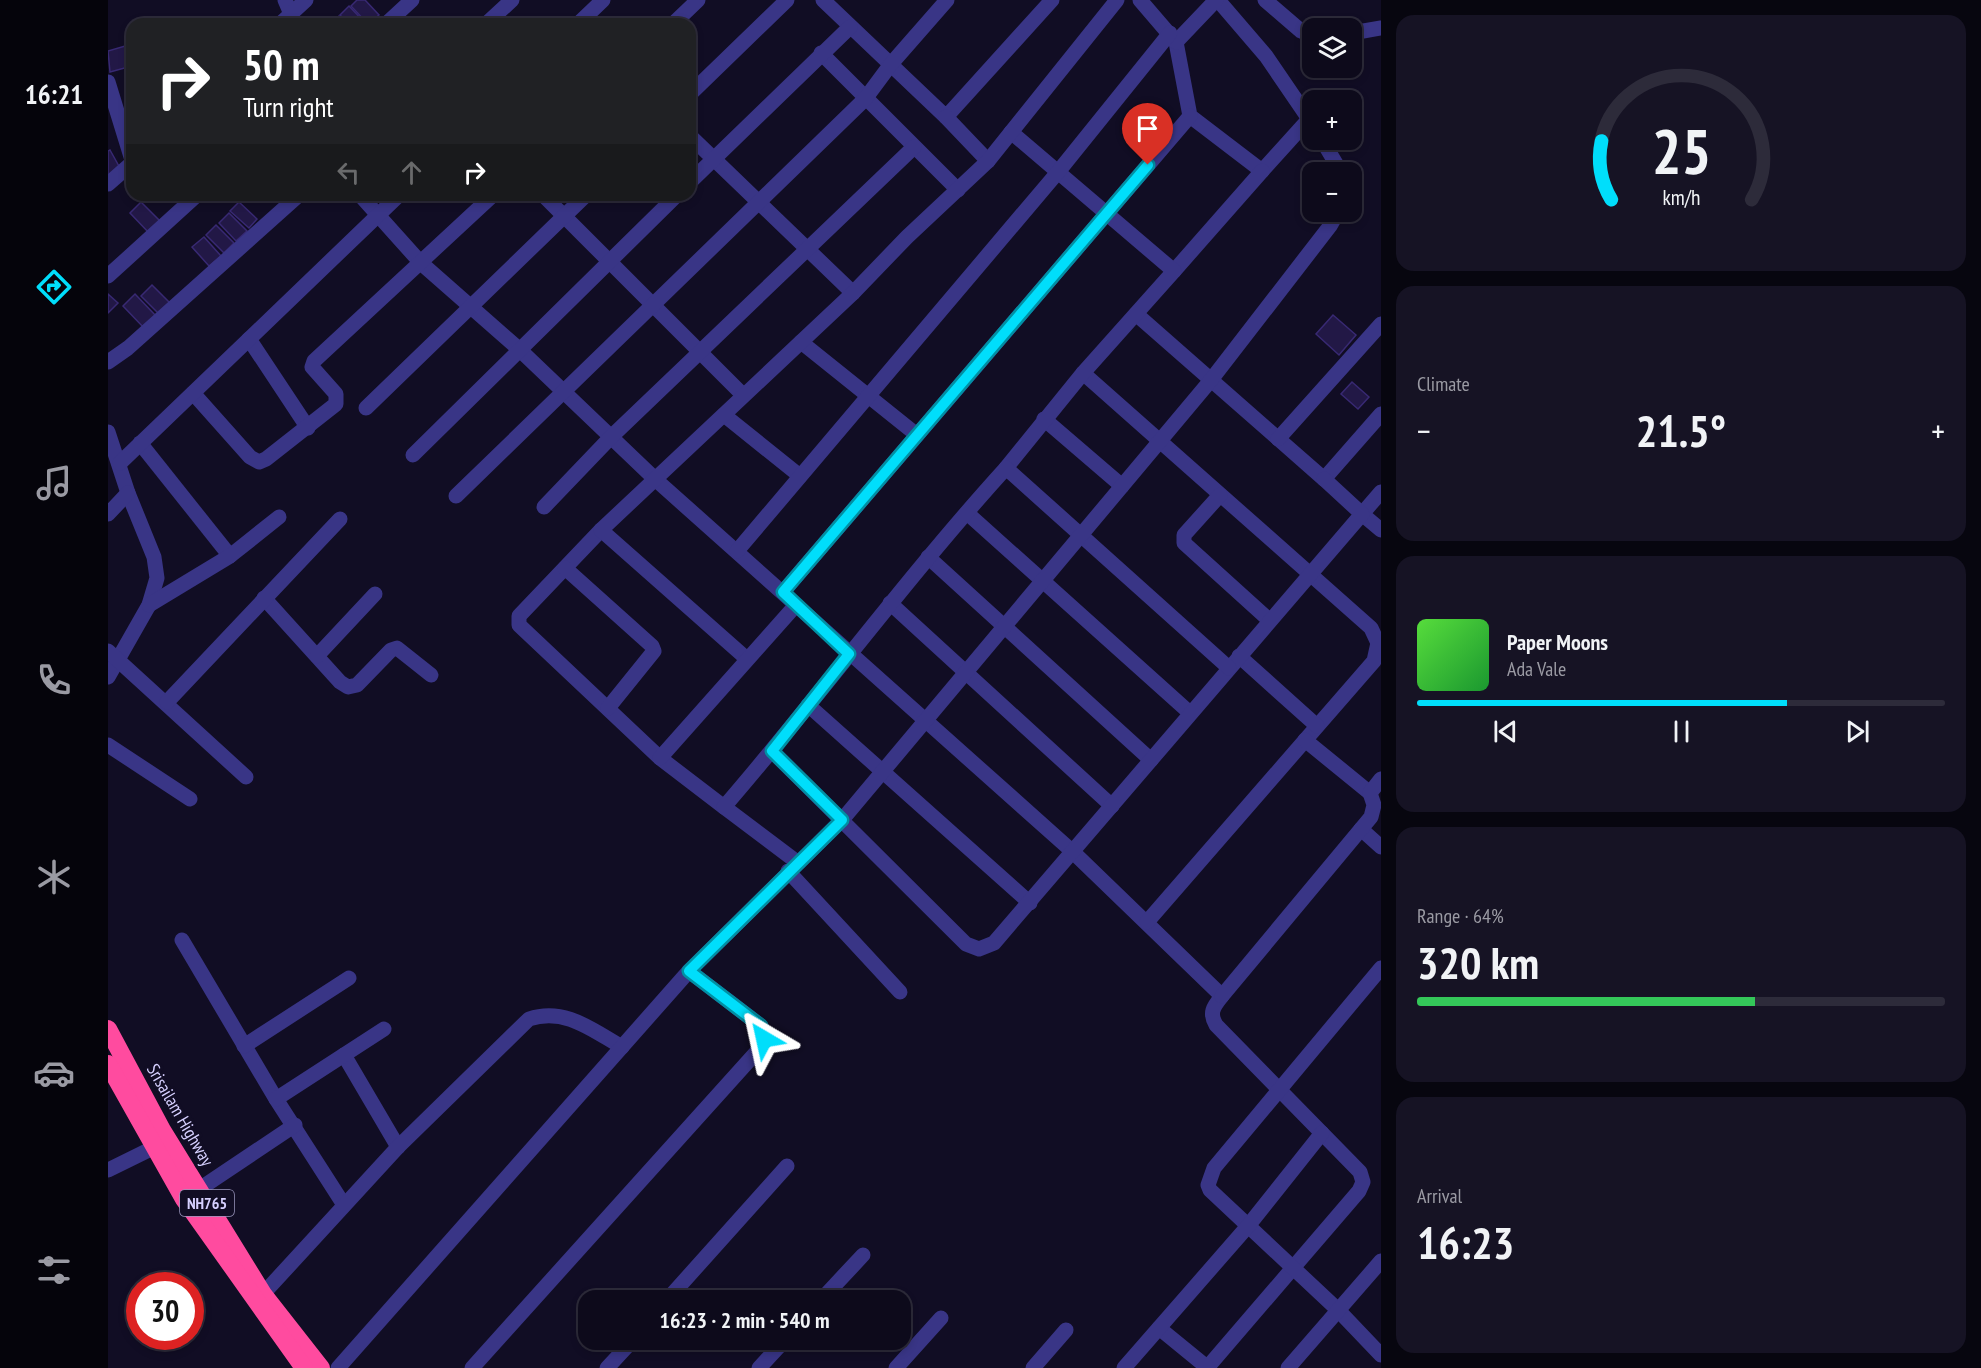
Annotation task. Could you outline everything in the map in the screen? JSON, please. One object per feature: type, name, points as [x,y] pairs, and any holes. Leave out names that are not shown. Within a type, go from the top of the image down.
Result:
[{"type":"highway","name":"Srisailam Highway","points":[[108,1029],[161,1144],[209,1236],[304,1368]]},
{"type":"highway","name":"Srisailam Highway","points":[[108,1064],[161,1144],[198,1190],[263,1294],[321,1368]]},
{"type":"street","points":[[285,13],[306,0]]},
{"type":"street","points":[[392,18],[412,0]]},
{"type":"street","points":[[492,18],[512,0]]},
{"type":"street","points":[[584,18],[603,0]]},
{"type":"street","points":[[680,18],[699,0]]},
{"type":"street","points":[[696,88],[787,0]]},
{"type":"street","points":[[823,0],[946,117],[988,161]]},
{"type":"street","points":[[456,496],[865,99],[891,64],[947,0]]},
{"type":"street","points":[[946,117],[1052,0]]},
{"type":"street","points":[[900,992],[792,867],[724,807],[660,758],[519,625],[519,616],[601,530],[853,293],[907,237],[988,161],[1117,0]]},
{"type":"street","points":[[737,551],[1173,38],[1217,0],[1266,56],[1302,109]]},
{"type":"street","points":[[1265,0],[1302,31]]},
{"type":"street","points":[[1147,2],[1173,38],[1190,116],[1262,171]]},
{"type":"street","points":[[696,176],[850,27]]},
{"type":"street","points":[[1362,31],[1381,28]]},
{"type":"street","points":[[821,53],[958,190]]},
{"type":"street","points":[[108,82],[126,141]]},
{"type":"street","points":[[783,592],[1190,116]]},
{"type":"street","points":[[724,807],[928,557],[1006,468],[1083,373],[1262,171],[1302,131]]},
{"type":"street","points":[[1011,132],[1174,271]]},
{"type":"street","points":[[696,142],[853,293]]},
{"type":"street","points":[[544,507],[611,437],[699,351],[914,147]]},
{"type":"street","points":[[108,184],[126,167]]},
{"type":"street","points":[[108,276],[190,201]]},
{"type":"street","points":[[108,362],[128,348],[292,201]]},
{"type":"street","points":[[365,201],[422,263],[520,350],[655,479],[1073,852],[1222,996]]},
{"type":"street","points":[[120,463],[393,201]]},
{"type":"street","points":[[193,393],[250,457],[259,462],[308,428],[336,404],[338,399],[312,366],[314,361],[487,201]]},
{"type":"street","points":[[549,201],[743,395]]},
{"type":"street","points":[[366,408],[472,308],[580,201]]},
{"type":"street","points":[[413,455],[671,201]]},
{"type":"street","points":[[338,1368],[689,971],[842,820],[1161,441],[1332,222]]},
{"type":"street","points":[[1136,314],[1381,530]]},
{"type":"street","points":[[1278,439],[1381,324]]},
{"type":"street","points":[[249,339],[308,428]]},
{"type":"street","points":[[801,342],[917,435]]},
{"type":"street","points":[[1083,373],[1307,575],[1371,628],[1378,644],[1374,662],[1147,922]]},
{"type":"street","points":[[1324,479],[1381,414]]},
{"type":"street","points":[[724,415],[800,476]]},
{"type":"street","points":[[1044,419],[1122,486]]},
{"type":"street","points":[[108,432],[128,493],[154,557],[157,578],[149,605],[113,656],[108,678]]},
{"type":"street","points":[[140,443],[230,556]]},
{"type":"street","points":[[1006,468],[1228,668]]},
{"type":"street","points":[[772,751],[966,944],[980,949],[994,943],[1030,903],[1307,575],[1381,492]]},
{"type":"street","points":[[108,514],[128,493]]},
{"type":"street","points":[[1220,495],[1184,535],[1184,543],[1269,621]]},
{"type":"street","points":[[967,513],[1190,713]]},
{"type":"street","points":[[149,605],[230,556],[279,517]]},
{"type":"street","points":[[167,702],[340,519]]},
{"type":"street","points":[[601,530],[747,659]]},
{"type":"street","points":[[928,557],[1151,760]]},
{"type":"street","points":[[565,568],[652,646],[654,651],[608,708]]},
{"type":"street","points":[[317,656],[375,594]]},
{"type":"street","points":[[264,598],[340,682],[348,687],[357,684],[391,650],[397,648],[431,675]]},
{"type":"street","points":[[890,603],[1112,806]]},
{"type":"street","points":[[660,758],[796,605]]},
{"type":"street","points":[[113,656],[167,702],[246,777]]},
{"type":"street","points":[[1239,656],[1317,726]]},
{"type":"street","points":[[808,705],[1030,903]]},
{"type":"street","points":[[1159,1328],[1207,1368],[1359,1191],[1363,1182],[1360,1172],[1279,1091],[1212,1018],[1213,1008],[1222,996],[1371,817],[1374,805],[1370,793],[1305,740]]},
{"type":"street","points":[[108,745],[190,799]]},
{"type":"street","points":[[1370,793],[1381,779]]},
{"type":"street","points":[[1361,829],[1381,847]]},
{"type":"street","points":[[182,940],[276,1099],[295,1125],[344,1205]]},
{"type":"street","points":[[1381,968],[1210,1175],[1208,1185],[1210,1190],[1338,1310],[1381,1355]]},
{"type":"street","points":[[472,1368],[761,1047],[764,1039],[761,1026],[689,971]]},
{"type":"street","points":[[244,1046],[349,978]]},
{"type":"street","points":[[263,1294],[398,1147],[529,1019],[544,1014],[575,1020],[622,1047]]},
{"type":"street","points":[[276,1099],[384,1029]]},
{"type":"street","points":[[344,1055],[398,1147]]},
{"type":"street","points":[[198,1190],[295,1125]]},
{"type":"street","points":[[1124,1368],[1248,1226],[1322,1133]]},
{"type":"street","points":[[108,1170],[161,1144]]},
{"type":"street","points":[[676,1290],[788,1166]]},
{"type":"street","points":[[830,1290],[863,1255]]},
{"type":"street","points":[[1288,1368],[1381,1262]]},
{"type":"street","points":[[896,1368],[940,1318]]},
{"type":"street","points":[[1033,1368],[1066,1330]]},
{"type":"street","points":[[607,1368],[624,1350]]},
{"type":"street","points":[[759,1368],[776,1350]]},
{"type":"building","points":[[357,0],[365,0],[379,15],[375,18],[362,18],[351,6]]},
{"type":"building","points":[[349,6],[360,18],[343,18],[340,15]]},
{"type":"building","points":[[126,46],[126,68],[110,72],[108,51]]},
{"type":"building","points":[[110,150],[120,168],[108,177],[108,151]]},
{"type":"building","points":[[141,202],[162,223],[150,234],[130,213]]},
{"type":"building","points":[[239,202],[257,219],[249,228],[230,211]]},
{"type":"building","points":[[229,213],[247,231],[236,241],[219,223]]},
{"type":"building","points":[[216,225],[234,243],[224,253],[206,235]]},
{"type":"building","points":[[204,237],[221,256],[209,266],[192,247]]},
{"type":"building","points":[[152,285],[171,304],[160,315],[141,296]]},
{"type":"building","points":[[108,294],[118,303],[108,313]]},
{"type":"building","points":[[135,294],[156,316],[144,328],[123,306]]},
{"type":"building","points":[[1333,315],[1356,335],[1339,355],[1316,334]]},
{"type":"building","points":[[1352,382],[1369,397],[1358,409],[1341,394]]},
{"type":"route","points":[[764,1039],[761,1026],[689,971],[842,820],[772,751],[849,654],[783,592],[1148,165]]}]
